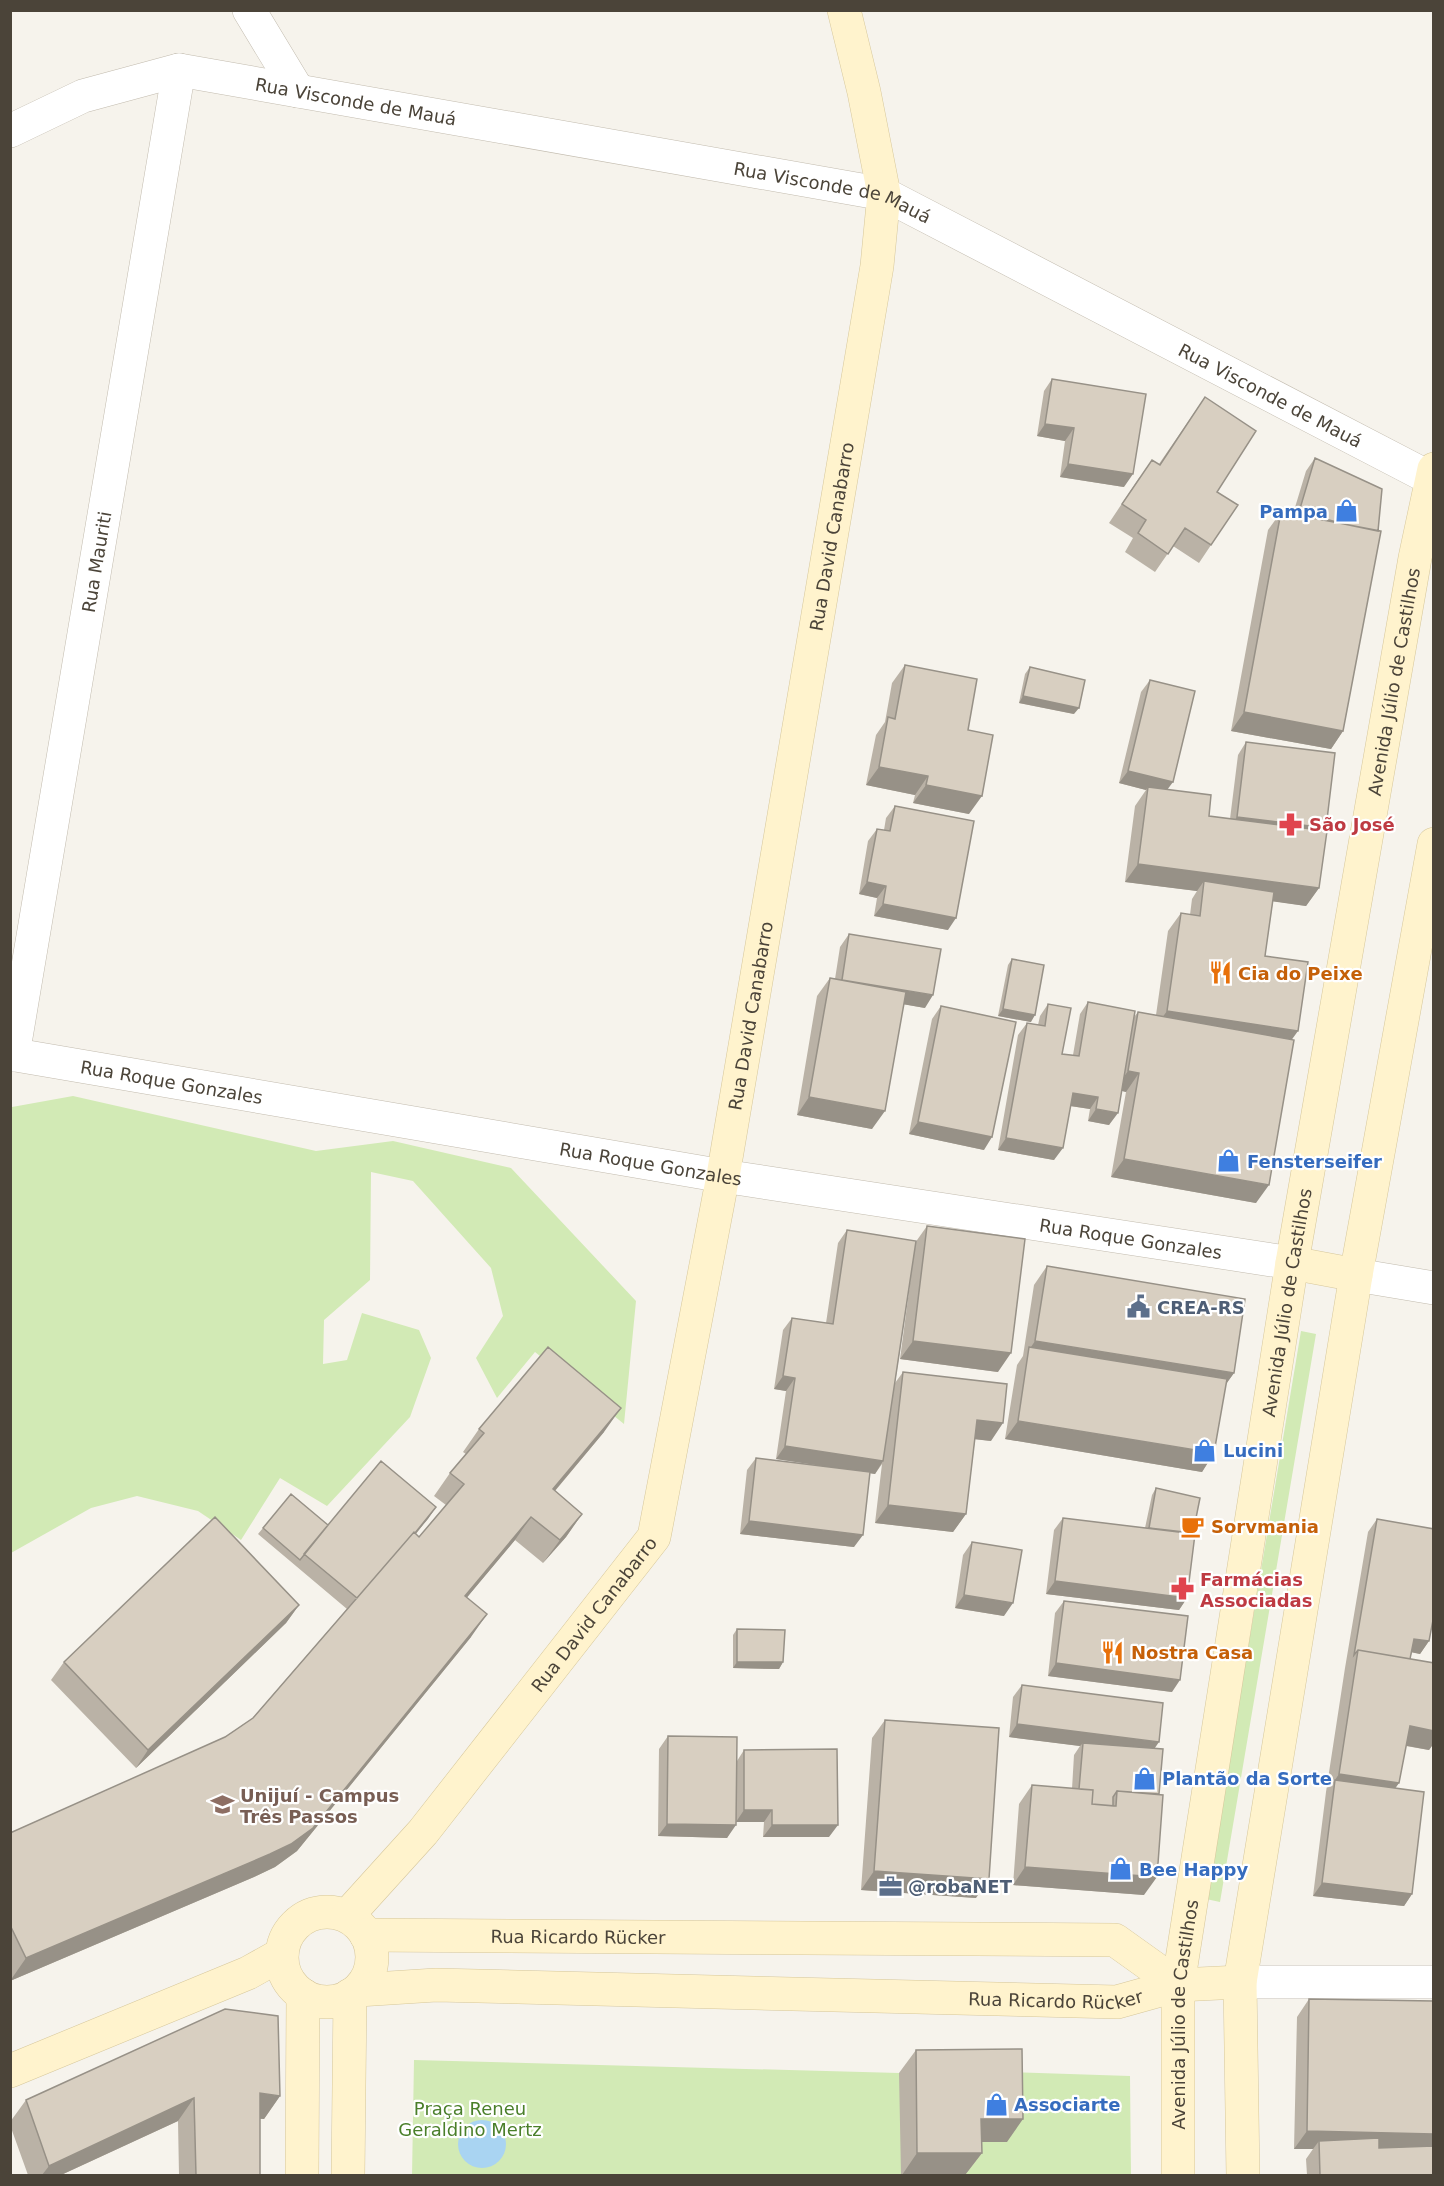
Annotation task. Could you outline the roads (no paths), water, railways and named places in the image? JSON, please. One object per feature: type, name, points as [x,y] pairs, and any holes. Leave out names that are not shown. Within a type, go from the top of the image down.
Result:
[{"type":"street","points":[[249,10],[298,92]]},
{"type":"street","name":"Rua David Canabarro","points":[[356,1925],[423,1832],[654,1537],[723,1176],[877,266],[884,194],[864,92],[844,10]]},
{"type":"street","points":[[10,131],[83,96],[179,70]]},
{"type":"street","name":"Rua Visconde de Mauá","points":[[179,70],[884,194],[1432,474]]},
{"type":"street","name":"Rua Mauriti","points":[[12,1054],[179,70]]},
{"type":"street","name":"Avenida Júlio de Castilhos","points":[[1178,2175],[1178,1985],[1292,1263],[1432,474]]},
{"type":"street","points":[[1243,2175],[1240,1982],[1356,1275],[1434,844]]},
{"type":"street","name":"Rua Roque Gonzales","points":[[12,1054],[723,1176],[1292,1263]]},
{"type":"street","points":[[1292,1263],[1434,1288]]},
{"type":"street","points":[[319,1912],[356,1925],[370,1944],[369,1973],[354,1992],[342,2000],[322,2002],[303,1995],[285,1975],[282,1954],[287,1935],[306,1916],[319,1912]]},
{"type":"street","name":"Rua Ricardo Rücker","points":[[356,1925],[1115,1940],[1178,1985]]},
{"type":"street","points":[[10,2071],[248,1973],[282,1954]]},
{"type":"street","points":[[1178,1985],[1240,1982],[1434,1982]]},
{"type":"street","name":"Rua Ricardo Rücker","points":[[354,1992],[436,1985],[1117,2002],[1178,1985]]},
{"type":"street","points":[[348,2175],[354,1992]]},
{"type":"street","points":[[302,2175],[303,1995]]},
{"type":"water","points":[[477,2120],[487,2120],[499,2127],[506,2139],[506,2149],[499,2161],[487,2168],[477,2168],[462,2157],[458,2149],[458,2139],[469,2124]]},
{"type":"place","name":"Pampa","points":[[1346,511]]},
{"type":"place","name":"São José","points":[[1291,824]]},
{"type":"place","name":"Cia do Peixe","points":[[1220,973]]},
{"type":"place","name":"Fensterseifer","points":[[1229,1161]]},
{"type":"place","name":"CREA-RS","points":[[1139,1307]]},
{"type":"place","name":"Lucini","points":[[1205,1450]]},
{"type":"place","name":"Sorvmania","points":[[1193,1526]]},
{"type":"place","name":"Farmácias Associadas","points":[[1182,1589]]},
{"type":"place","name":"Nostra Casa","points":[[1113,1652]]},
{"type":"place","name":"Plantão da Sorte","points":[[1144,1778]]},
{"type":"place","name":"Unijuí - Campus Três Passos","points":[[222,1805]]},
{"type":"place","name":"Bee Happy","points":[[1121,1869]]},
{"type":"place","name":"@robaNET","points":[[890,1886]]},
{"type":"place","name":"Associarte","points":[[996,2104]]},
{"type":"park label","name":"Praça Reneu Geraldino Mertz","points":[[470,2118]]}]
